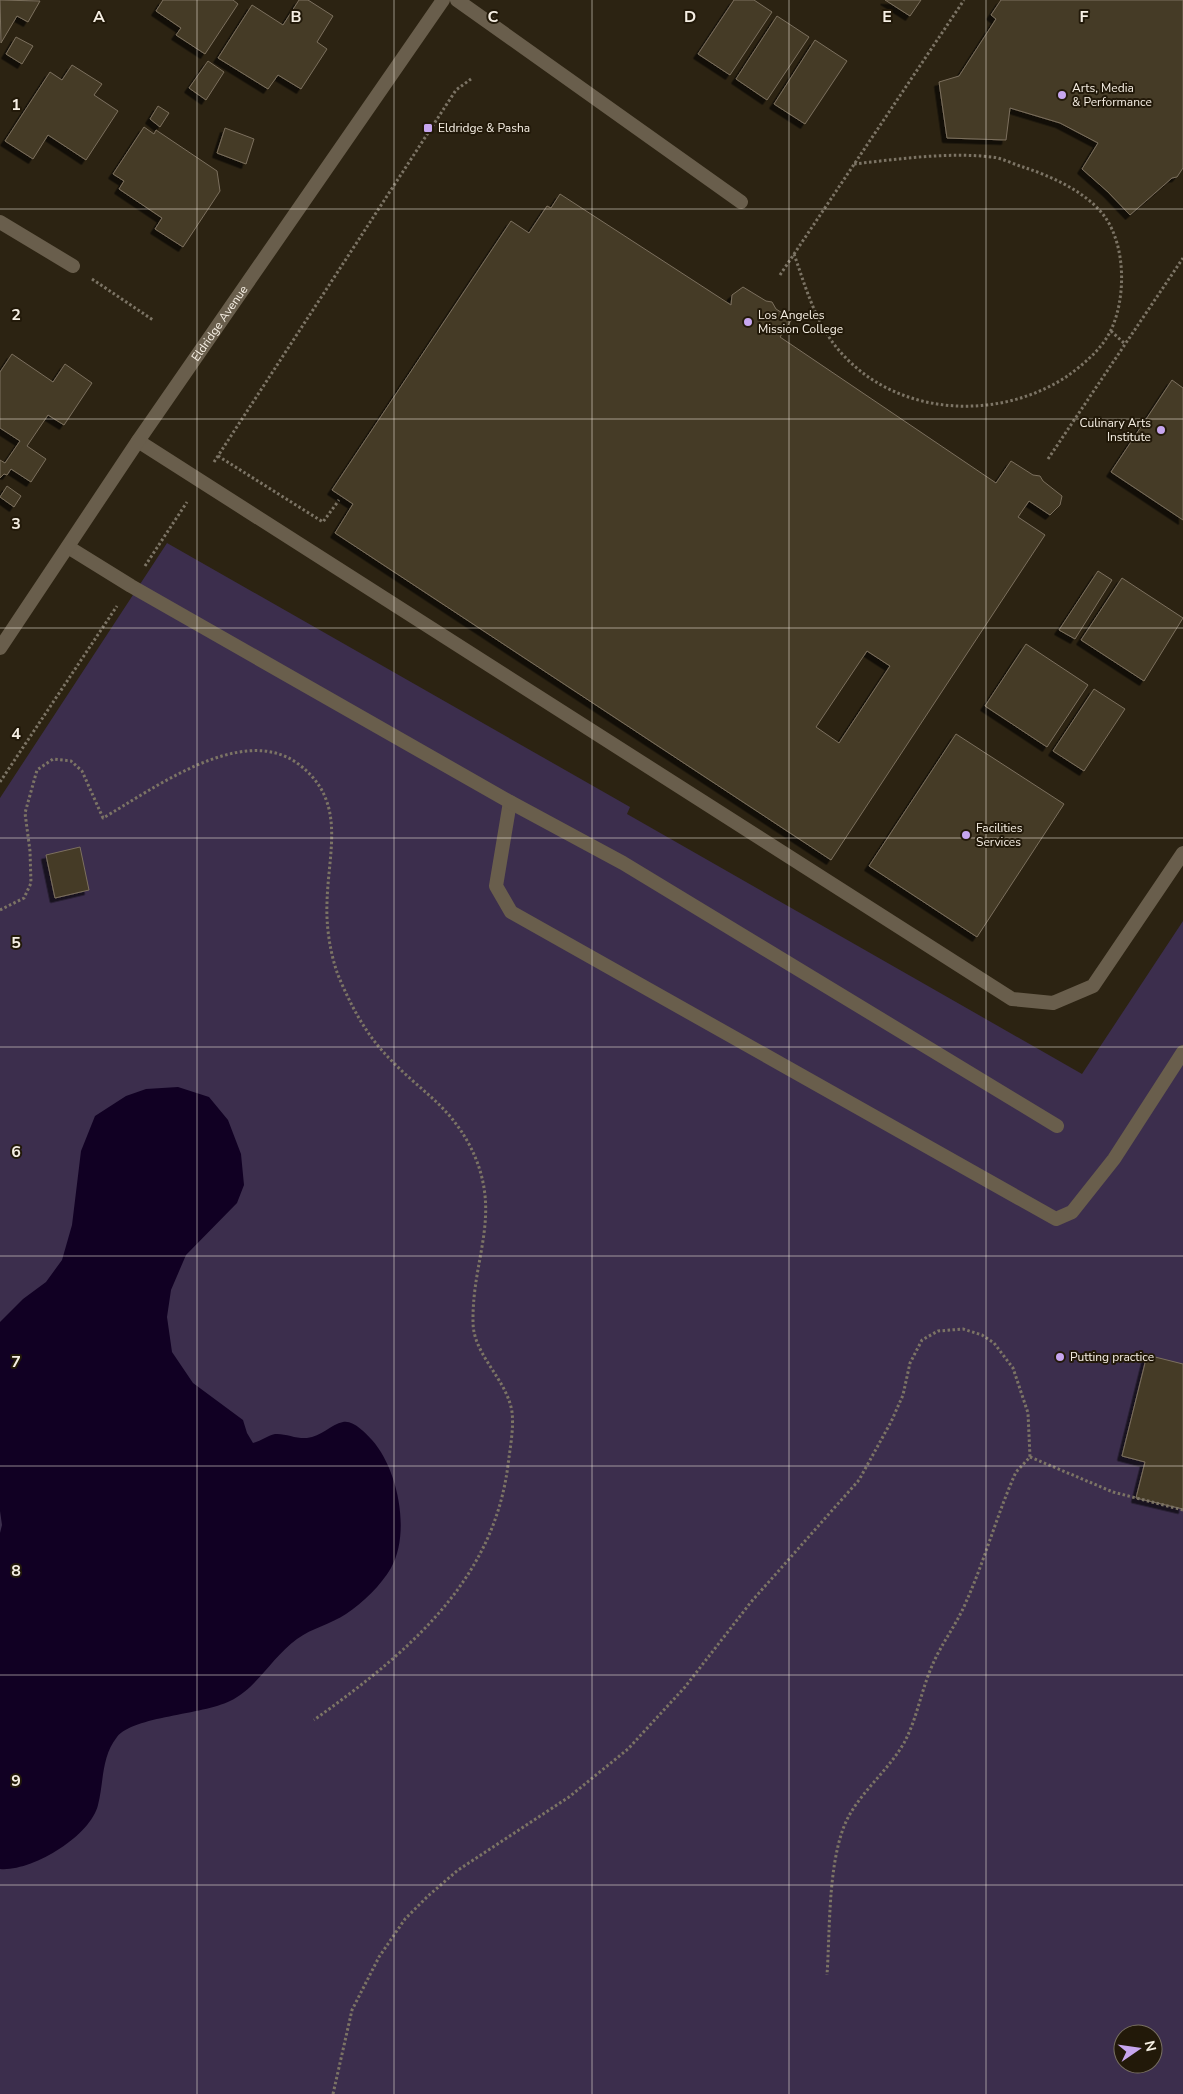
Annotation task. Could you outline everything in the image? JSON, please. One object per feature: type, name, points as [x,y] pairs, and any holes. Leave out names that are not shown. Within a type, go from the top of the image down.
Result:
[{"type":"street","name":"Eldridge Avenue","points":[[0,648],[138,441],[443,0]]},
{"type":"street","points":[[457,0],[741,202]]},
{"type":"street","points":[[0,222],[73,266]]},
{"type":"street","points":[[138,441],[1012,999],[1053,1003],[1093,986],[1183,853]]},
{"type":"street","points":[[68,547],[131,586],[510,802],[623,863],[1057,1126]]},
{"type":"street","points":[[510,802],[496,886],[511,912],[1056,1219],[1072,1212],[1114,1159],[1183,1052]]},
{"type":"path","points":[[780,275],[964,0]]},
{"type":"path","points":[[147,562],[456,90],[471,79]]},
{"type":"path","points":[[794,254],[818,320],[833,344],[847,360],[866,375],[909,398],[941,406],[977,406],[1025,398],[1051,387],[1077,369],[1096,351],[1111,331],[1120,304],[1122,271],[1117,247],[1105,217],[1086,199],[1048,175],[993,157],[909,158],[854,164]]},
{"type":"path","points":[[1048,459],[1183,258]]},
{"type":"path","points":[[73,266],[154,320]]},
{"type":"path","points":[[1111,331],[1126,344]]},
{"type":"path","points":[[218,456],[323,522],[339,500]]},
{"type":"path","points":[[0,782],[118,604]]},
{"type":"path","points":[[0,910],[24,898],[31,883],[30,851],[24,813],[37,770],[53,759],[71,761],[82,771],[103,818],[201,762],[224,754],[249,750],[270,752],[295,761],[318,783],[330,809],[333,827],[326,906],[329,939],[337,970],[350,1003],[365,1030],[390,1060],[429,1094],[457,1122],[472,1151],[485,1188],[487,1216],[473,1307],[473,1328],[476,1340],[507,1395],[512,1412],[505,1487],[498,1512],[473,1568],[445,1607],[412,1643],[368,1681],[314,1720]]},
{"type":"path","points":[[333,2094],[352,2010],[379,1957],[405,1919],[458,1870],[569,1797],[628,1749],[685,1687],[751,1602],[859,1480],[891,1422],[902,1395],[910,1362],[922,1340],[938,1331],[963,1329],[982,1335],[994,1343],[1012,1368],[1028,1413],[1030,1457],[1016,1472],[966,1603],[933,1663],[922,1690],[915,1720],[904,1744],[850,1813],[837,1851],[827,1976]]},
{"type":"path","points":[[1030,1457],[1114,1492],[1183,1510]]},
{"type":"shaded area","points":[[167,543],[630,807],[627,814],[1082,1074],[1183,921],[1183,2094],[0,2094],[0,798]]},
{"type":"shaded area","points":[[178,1087],[209,1097],[228,1120],[241,1154],[244,1185],[237,1203],[186,1255],[171,1290],[167,1317],[172,1352],[193,1383],[243,1420],[247,1433],[253,1443],[275,1434],[303,1438],[312,1437],[343,1422],[351,1423],[363,1431],[381,1452],[395,1484],[401,1520],[397,1554],[387,1574],[365,1599],[352,1610],[297,1639],[240,1695],[218,1706],[138,1724],[117,1737],[108,1753],[98,1805],[93,1817],[84,1829],[72,1840],[43,1859],[27,1865],[0,1869],[0,1533],[2,1525],[0,1511],[0,1322],[23,1299],[46,1282],[62,1260],[72,1225],[81,1151],[95,1116],[126,1096],[146,1089]]},
{"type":"building","points":[[0,0],[40,1],[28,22],[17,16],[1,43]]},
{"type":"building","points":[[163,0],[233,0],[238,4],[205,54],[176,35],[181,28],[156,11]]},
{"type":"building","points":[[299,0],[308,0],[333,16],[317,42],[327,49],[301,89],[278,75],[268,89],[218,58],[252,5],[283,25]]},
{"type":"building","points":[[734,0],[754,0],[772,12],[730,75],[698,54]]},
{"type":"building","points":[[885,0],[921,0],[910,16]]},
{"type":"building","name":"Arts, Media & Performance","points":[[1001,0],[1183,0],[1183,168],[1177,177],[1172,178],[1130,215],[1082,169],[1098,143],[1060,123],[1010,108],[1006,140],[947,138],[939,82],[959,76],[996,19],[991,15]]},
{"type":"building","points":[[777,16],[809,37],[767,100],[736,79]]},
{"type":"building","points":[[16,37],[33,46],[22,64],[6,54]]},
{"type":"building","points":[[815,40],[847,61],[805,124],[774,104]]},
{"type":"building","points":[[208,61],[224,72],[206,100],[189,88]]},
{"type":"building","points":[[72,65],[102,84],[94,95],[118,111],[86,160],[48,135],[33,159],[5,141],[50,72],[62,80]]},
{"type":"building","points":[[158,106],[169,113],[160,127],[150,119]]},
{"type":"building","points":[[144,127],[154,134],[156,130],[217,171],[220,191],[183,247],[155,229],[162,218],[119,189],[124,181],[113,174]]},
{"type":"building","points":[[225,128],[254,139],[246,164],[217,153]]},
{"type":"building","points":[[560,194],[731,305],[732,295],[743,287],[766,301],[772,302],[776,309],[792,319],[780,337],[996,483],[1011,461],[1033,475],[1040,476],[1043,481],[1062,496],[1060,505],[1050,515],[1029,501],[1018,517],[1045,535],[831,860],[335,533],[353,504],[332,490],[511,221],[529,233],[547,206],[551,208]],"holes":[[[867,651],[890,666],[839,743],[816,727]]]},
{"type":"building","points":[[12,354],[53,382],[65,364],[92,383],[64,425],[48,415],[27,446],[46,459],[31,482],[11,469],[7,475],[4,474],[0,478],[0,460],[5,463],[20,441],[0,428],[0,372]]},
{"type":"building","name":"Culinary Arts Institute","points":[[1172,380],[1183,388],[1183,520],[1111,472]]},
{"type":"building","points":[[7,486],[21,496],[14,507],[0,497]]},
{"type":"building","points":[[1098,571],[1112,580],[1075,639],[1059,630]]},
{"type":"building","points":[[1122,578],[1183,618],[1144,681],[1081,640]]},
{"type":"building","points":[[1026,644],[1088,685],[1047,747],[985,706]]},
{"type":"building","points":[[1094,689],[1125,709],[1084,771],[1053,751]]},
{"type":"building","name":"Facilities Services","points":[[956,734],[1064,804],[977,937],[869,866]]},
{"type":"building","points":[[80,847],[89,890],[55,898],[46,855]]},
{"type":"building","points":[[1147,1355],[1183,1364],[1183,1509],[1136,1498],[1145,1462],[1122,1456]]},
{"type":"place","name":"Arts, Media & Performance","points":[[1062,95]]},
{"type":"place","name":"Eldridge & Pasha","points":[[428,128]]},
{"type":"place","name":"Los Angeles Mission College","points":[[748,322]]},
{"type":"place","name":"Culinary Arts Institute","points":[[1161,430]]},
{"type":"place","name":"Facilities Services","points":[[966,835]]},
{"type":"place","name":"Putting practice","points":[[1060,1357]]}]
